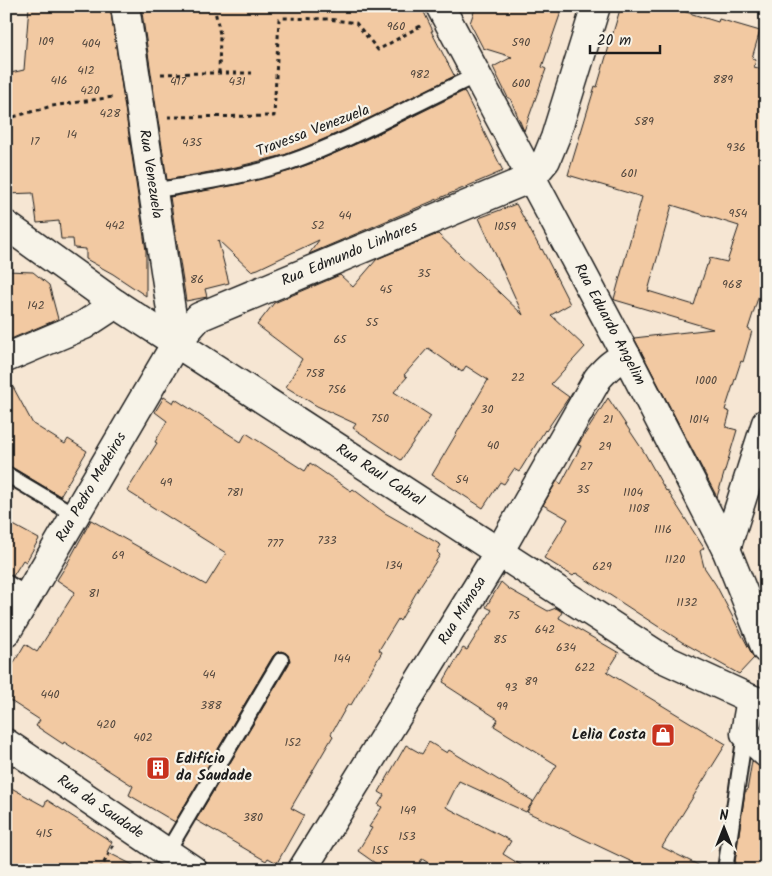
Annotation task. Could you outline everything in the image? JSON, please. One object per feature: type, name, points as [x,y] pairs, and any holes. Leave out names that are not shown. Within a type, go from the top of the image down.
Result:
[{"type":"street","name":"Rua Venezuela","points":[[125,6],[176,343]]},
{"type":"street","points":[[531,178],[546,160],[555,138],[596,6]]},
{"type":"street","name":"Rua Eduardo Angelim","points":[[442,10],[627,357],[726,549],[766,649]]},
{"type":"street","name":"Rua Edmundo Linhares","points":[[176,343],[199,317],[531,178]]},
{"type":"street","name":"Rua Raul Cabral","points":[[6,225],[116,304],[662,658],[758,701]]},
{"type":"street","points":[[6,358],[84,325],[116,304]]},
{"type":"street","name":"Rua Pedro Medeiros","points":[[6,633],[17,589],[75,515],[176,343]]},
{"type":"street","name":"Rua Mimosa","points":[[302,870],[499,552],[598,378],[611,364],[627,357]]},
{"type":"street","points":[[726,549],[766,423]]},
{"type":"street","points":[[758,701],[745,733],[766,753]]},
{"type":"street","name":"Rua da Saudade","points":[[6,743],[193,870]]},
{"type":"lane","name":"Travessa Venezuela","points":[[153,191],[255,172],[287,162],[352,136],[477,75]]},
{"type":"lane","points":[[6,474],[75,515]]},
{"type":"lane","points":[[167,852],[280,660]]},
{"type":"lane","points":[[726,870],[745,733]]},
{"type":"path","points":[[214,6],[220,34],[219,73]]},
{"type":"path","points":[[6,119],[52,106],[139,96],[274,116],[279,19],[328,20],[356,23],[378,50],[442,10]]},
{"type":"path","points":[[139,96],[171,74],[252,73]]},
{"type":"building","points":[[29,6],[110,6],[146,251],[146,296],[86,259],[86,249],[74,248],[73,239],[61,239],[59,221],[37,223],[33,193],[6,194],[6,74],[24,70]]},
{"type":"building","points":[[141,6],[421,6],[433,31],[431,31],[455,76],[356,125],[284,155],[236,167],[167,180]]},
{"type":"building","points":[[476,6],[563,6],[542,67],[546,69],[524,131],[510,98],[508,98],[493,67],[512,57],[483,48],[470,23]]},
{"type":"building","points":[[621,6],[667,6],[718,22],[719,19],[760,31],[752,58],[756,60],[754,67],[766,70],[766,96],[761,112],[766,113],[766,273],[748,329],[752,331],[743,362],[741,361],[725,410],[730,412],[726,427],[737,430],[717,497],[634,338],[713,329],[614,299],[642,197],[568,175],[595,86],[597,87]],"holes":[[[672,205],[739,226],[727,262],[710,258],[694,305],[648,291]]]},
{"type":"building","points":[[464,91],[503,171],[309,254],[319,240],[251,271],[218,240],[229,283],[205,289],[207,297],[186,301],[170,197],[239,184],[290,171],[315,162],[363,141]]},
{"type":"building","points":[[516,204],[570,304],[551,315],[585,347],[551,384],[569,397],[545,430],[519,472],[514,469],[504,484],[500,482],[483,508],[432,475],[488,380],[466,366],[462,372],[428,348],[404,375],[407,377],[394,392],[431,416],[401,460],[353,428],[356,424],[317,406],[286,387],[302,359],[257,325],[274,303],[340,275],[353,287],[377,259],[438,234],[523,315],[479,218]]},
{"type":"building","points":[[6,271],[33,272],[49,285],[58,319],[6,341]]},
{"type":"building","points":[[6,374],[33,424],[65,444],[68,439],[87,451],[60,496],[6,465]]},
{"type":"building","points":[[164,397],[173,403],[175,399],[241,442],[246,433],[305,471],[310,463],[351,491],[353,489],[385,513],[441,545],[437,552],[440,555],[400,621],[398,619],[379,650],[382,652],[351,705],[348,704],[331,734],[333,736],[291,808],[304,815],[277,863],[268,858],[266,861],[196,820],[289,664],[290,660],[286,653],[281,651],[273,656],[175,822],[129,795],[133,786],[36,726],[40,720],[6,698],[6,676],[25,644],[37,652],[75,592],[57,580],[91,520],[206,585],[226,553],[127,491],[157,443],[155,442],[167,421],[155,412]]},
{"type":"building","points":[[608,398],[704,548],[700,551],[704,567],[716,585],[754,658],[739,674],[682,642],[576,573],[573,576],[544,558],[568,519],[543,505],[557,481],[561,484],[581,446],[578,445]]},
{"type":"building","points":[[6,521],[39,539],[26,562],[23,560],[13,576],[6,573]]},
{"type":"building","points":[[501,582],[509,589],[548,611],[556,608],[562,612],[559,618],[619,653],[607,672],[726,744],[662,847],[708,870],[649,870],[527,812],[557,765],[494,726],[498,719],[443,682],[463,648],[467,650],[492,610],[486,607]]},
{"type":"building","points":[[429,742],[447,753],[449,750],[533,801],[526,812],[459,781],[446,807],[511,841],[503,854],[529,870],[440,870],[422,859],[415,870],[385,870],[358,851],[372,828],[369,827],[382,807],[378,805],[384,795],[379,792],[406,745],[422,754]]},
{"type":"building","points":[[752,761],[762,768],[766,768],[766,870],[734,870],[745,791],[747,791]]},
{"type":"building","points":[[6,785],[44,806],[47,800],[112,842],[107,852],[143,870],[6,870]]},
{"type":"place","name":"Lelia Costa","points":[[663,735]]},
{"type":"place","name":"Edifício da Saudade","points":[[158,768]]}]
